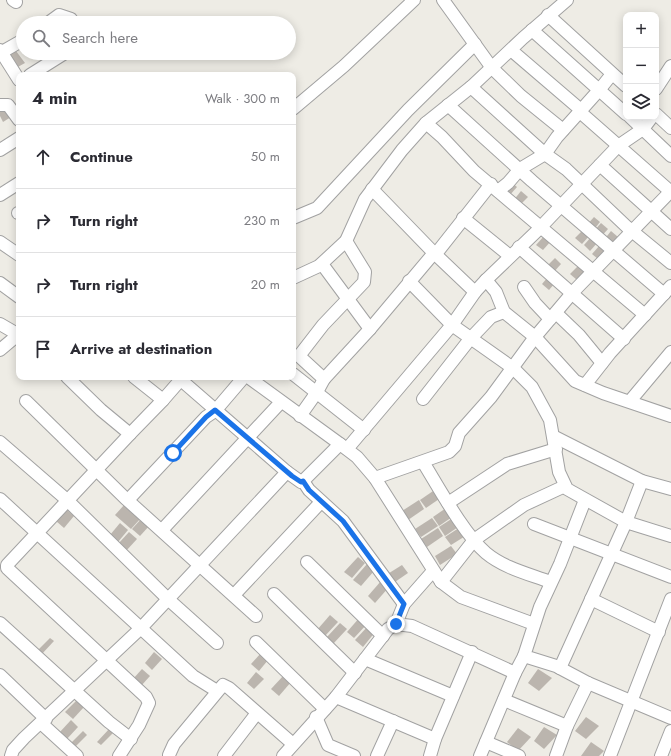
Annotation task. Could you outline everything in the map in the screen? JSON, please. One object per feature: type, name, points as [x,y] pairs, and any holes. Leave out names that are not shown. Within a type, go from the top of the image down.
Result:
[{"type":"street","points":[[296,106],[344,66],[414,0]]},
{"type":"street","points":[[443,0],[492,68],[521,96],[563,130]]},
{"type":"street","points":[[296,277],[322,264],[346,241],[365,199],[426,123],[471,87],[566,0]]},
{"type":"street","points":[[548,15],[624,84]]},
{"type":"street","points":[[532,30],[623,111]]},
{"type":"street","points":[[16,44],[1,51],[16,75]]},
{"type":"street","points":[[296,217],[317,208],[408,110],[476,44]]},
{"type":"street","points":[[375,478],[449,452],[455,446],[459,433],[491,397],[535,337],[573,292],[614,252],[671,191],[618,146],[511,50]]},
{"type":"street","points":[[35,72],[54,60]]},
{"type":"street","points":[[659,84],[671,66]]},
{"type":"street","points":[[300,416],[318,392],[324,379],[370,329],[463,218],[494,187],[508,183],[520,169],[545,154],[563,130],[600,90],[612,74]]},
{"type":"street","points":[[471,87],[545,154],[566,169],[633,231],[671,263]]},
{"type":"street","points":[[0,105],[8,105],[16,116]]},
{"type":"street","points":[[448,105],[614,252],[668,290],[602,363],[585,385]]},
{"type":"street","points":[[659,117],[671,128]]},
{"type":"street","points":[[633,120],[671,156]]},
{"type":"street","points":[[303,481],[364,430],[452,325],[475,292],[486,280],[540,228],[618,146],[643,129],[650,120]]},
{"type":"street","points":[[426,123],[442,137],[474,171],[540,228],[645,314]]},
{"type":"street","points":[[0,150],[16,140]]},
{"type":"street","points":[[600,165],[653,211],[671,229]]},
{"type":"street","points":[[0,195],[16,185]]},
{"type":"street","points":[[372,189],[434,254],[475,292]]},
{"type":"street","points":[[463,218],[510,256]]},
{"type":"street","points":[[324,379],[299,356],[322,325],[364,282],[365,272],[346,241]]},
{"type":"street","points":[[0,242],[16,253]]},
{"type":"street","points":[[520,247],[573,292],[624,339]]},
{"type":"street","points":[[322,264],[370,329]]},
{"type":"street","points":[[486,280],[496,292],[504,312],[535,337],[575,380],[671,416]]},
{"type":"street","points":[[409,281],[452,325],[513,368],[532,387],[550,420],[559,472],[567,489],[626,522],[671,536]]},
{"type":"street","points":[[0,284],[16,295]]},
{"type":"street","points":[[524,288],[532,300],[579,335],[602,363]]},
{"type":"street","points":[[423,399],[470,339],[491,317],[504,312]]},
{"type":"street","points":[[0,324],[16,333]]},
{"type":"street","points":[[0,350],[16,338]]},
{"type":"street","points":[[630,401],[671,352]]},
{"type":"street","points":[[296,376],[318,392],[364,430]]},
{"type":"street","points":[[70,380],[101,410],[130,434]]},
{"type":"street","points":[[138,380],[164,400]]},
{"type":"street","points":[[120,756],[149,708],[149,703],[146,697],[3,566],[164,400],[181,380]]},
{"type":"street","points":[[183,380],[248,440],[287,472],[301,482],[303,481],[321,502],[343,521],[404,604]]},
{"type":"street","points":[[128,500],[206,417],[215,410],[241,380]]},
{"type":"street","points":[[252,380],[343,446],[375,478],[441,582],[461,597],[534,624]]},
{"type":"street","points":[[26,401],[128,500],[256,616]]},
{"type":"street","points":[[162,530],[248,440],[281,402]]},
{"type":"street","points":[[553,436],[642,481],[671,489]]},
{"type":"street","points":[[0,442],[67,500],[169,600],[217,643]]},
{"type":"street","points":[[448,503],[507,464],[556,449]]},
{"type":"street","points":[[423,462],[448,503],[474,540],[485,552],[495,559],[550,582]]},
{"type":"street","points":[[11,756],[13,750],[169,600],[287,472]]},
{"type":"street","points":[[560,668],[626,522],[642,481]]},
{"type":"street","points":[[441,582],[474,540],[524,505],[565,486]]},
{"type":"street","points":[[0,499],[193,676],[217,691]]},
{"type":"street","points":[[480,756],[515,673],[524,656],[550,582],[571,539],[585,500]]},
{"type":"street","points":[[234,595],[321,502]]},
{"type":"street","points":[[534,524],[671,578]]},
{"type":"street","points":[[307,562],[383,636]]},
{"type":"street","points":[[283,756],[292,744],[336,697],[388,629],[396,624],[404,604],[434,572]]},
{"type":"street","points":[[274,594],[355,673]]},
{"type":"street","points":[[591,599],[659,632]]},
{"type":"street","points":[[610,756],[671,599]]},
{"type":"street","points":[[396,624],[412,626],[472,652],[515,673]]},
{"type":"street","points":[[3,630],[109,722],[131,739]]},
{"type":"street","points":[[256,642],[320,713],[328,745],[354,756]]},
{"type":"street","points":[[430,756],[435,739],[472,652]]},
{"type":"street","points":[[524,656],[560,668],[588,683],[671,718]]},
{"type":"street","points":[[365,659],[453,696]]},
{"type":"street","points":[[0,675],[77,756]]},
{"type":"street","points":[[556,756],[567,726],[588,683]]},
{"type":"street","points":[[169,755],[174,744],[222,685],[229,688],[292,744]]},
{"type":"street","points":[[336,697],[435,739]]},
{"type":"street","points":[[504,700],[567,726]]},
{"type":"street","points":[[224,756],[257,712]]},
{"type":"street","points":[[377,756],[393,721]]},
{"type":"street","points":[[661,756],[671,731]]},
{"type":"street","points":[[486,742],[519,756]]},
{"type":"building","points":[[16,51],[16,60],[23,60],[25,63],[16,68],[8,56]]},
{"type":"building","points":[[6,108],[11,117],[3,122],[0,112]]},
{"type":"building","points":[[511,182],[517,187],[509,196],[503,191]]},
{"type":"building","points":[[521,191],[528,197],[519,206],[513,201]]},
{"type":"building","points":[[594,217],[600,222],[592,232],[586,226]]},
{"type":"building","points":[[601,223],[608,229],[600,238],[593,232]]},
{"type":"building","points":[[584,229],[590,235],[582,244],[575,238]]},
{"type":"building","points":[[611,231],[618,237],[610,246],[603,241]]},
{"type":"building","points":[[545,235],[551,241],[543,250],[536,245]]},
{"type":"building","points":[[592,236],[598,242],[590,251],[584,245]]},
{"type":"building","points":[[600,245],[607,250],[598,259],[592,254]]},
{"type":"building","points":[[555,258],[561,264],[553,273],[546,267]]},
{"type":"building","points":[[579,265],[585,271],[577,280],[570,274]]},
{"type":"building","points":[[548,277],[555,283],[549,290],[542,284]]},
{"type":"building","points":[[436,489],[442,497],[426,508],[420,500]]},
{"type":"building","points":[[419,500],[424,509],[408,520],[402,511]]},
{"type":"building","points":[[125,504],[141,518],[131,529],[115,515]]},
{"type":"building","points":[[449,506],[455,515],[439,526],[433,517]]},
{"type":"building","points":[[66,509],[74,516],[64,528],[56,521]]},
{"type":"building","points":[[456,516],[461,525],[445,536],[439,527]]},
{"type":"building","points":[[142,518],[150,525],[140,536],[132,529]]},
{"type":"building","points":[[432,518],[438,526],[421,537],[415,529]]},
{"type":"building","points":[[120,523],[128,530],[118,542],[110,535]]},
{"type":"building","points":[[462,526],[467,535],[451,545],[445,537]]},
{"type":"building","points":[[438,528],[443,536],[427,547],[421,539]]},
{"type":"building","points":[[129,532],[137,539],[126,551],[118,544]]},
{"type":"building","points":[[451,546],[457,554],[440,565],[435,556]]},
{"type":"building","points":[[358,557],[365,563],[352,578],[344,572]]},
{"type":"building","points":[[367,564],[374,571],[361,586],[353,580]]},
{"type":"building","points":[[402,565],[408,573],[392,584],[386,575]]},
{"type":"building","points":[[381,581],[389,587],[375,603],[368,596]]},
{"type":"building","points":[[330,615],[338,622],[324,637],[317,630]]},
{"type":"building","points":[[360,617],[368,623],[354,638],[347,632]]},
{"type":"building","points":[[340,623],[347,629],[333,644],[326,638]]},
{"type":"building","points":[[369,625],[376,631],[363,647],[355,640]]},
{"type":"building","points":[[50,638],[54,641],[41,655],[37,651]]},
{"type":"building","points":[[154,652],[162,659],[152,670],[145,663]]},
{"type":"building","points":[[261,653],[268,660],[259,671],[251,664]]},
{"type":"building","points":[[142,669],[150,676],[141,686],[133,679]]},
{"type":"building","points":[[538,669],[552,678],[539,691],[528,683]]},
{"type":"building","points":[[256,672],[264,679],[254,689],[247,683]]},
{"type":"building","points":[[284,675],[291,682],[279,696],[271,689]]},
{"type":"building","points":[[77,700],[84,707],[73,719],[65,712]]},
{"type":"building","points":[[586,717],[599,726],[586,739],[575,731]]},
{"type":"building","points":[[71,720],[78,727],[66,740],[59,733]]},
{"type":"building","points":[[544,727],[557,735],[544,749],[534,741]]},
{"type":"building","points":[[110,728],[114,732],[101,745],[97,742]]},
{"type":"building","points":[[518,728],[531,737],[518,751],[507,742]]},
{"type":"building","points":[[83,731],[87,735],[74,748],[70,744]]},
{"type":"building","points":[[591,742],[604,751],[599,756],[581,756]]},
{"type":"route","points":[[173,453],[206,417],[215,410],[235,429],[292,476],[301,482],[303,481],[309,490],[321,502],[334,511],[343,521],[404,604],[396,624]]}]
